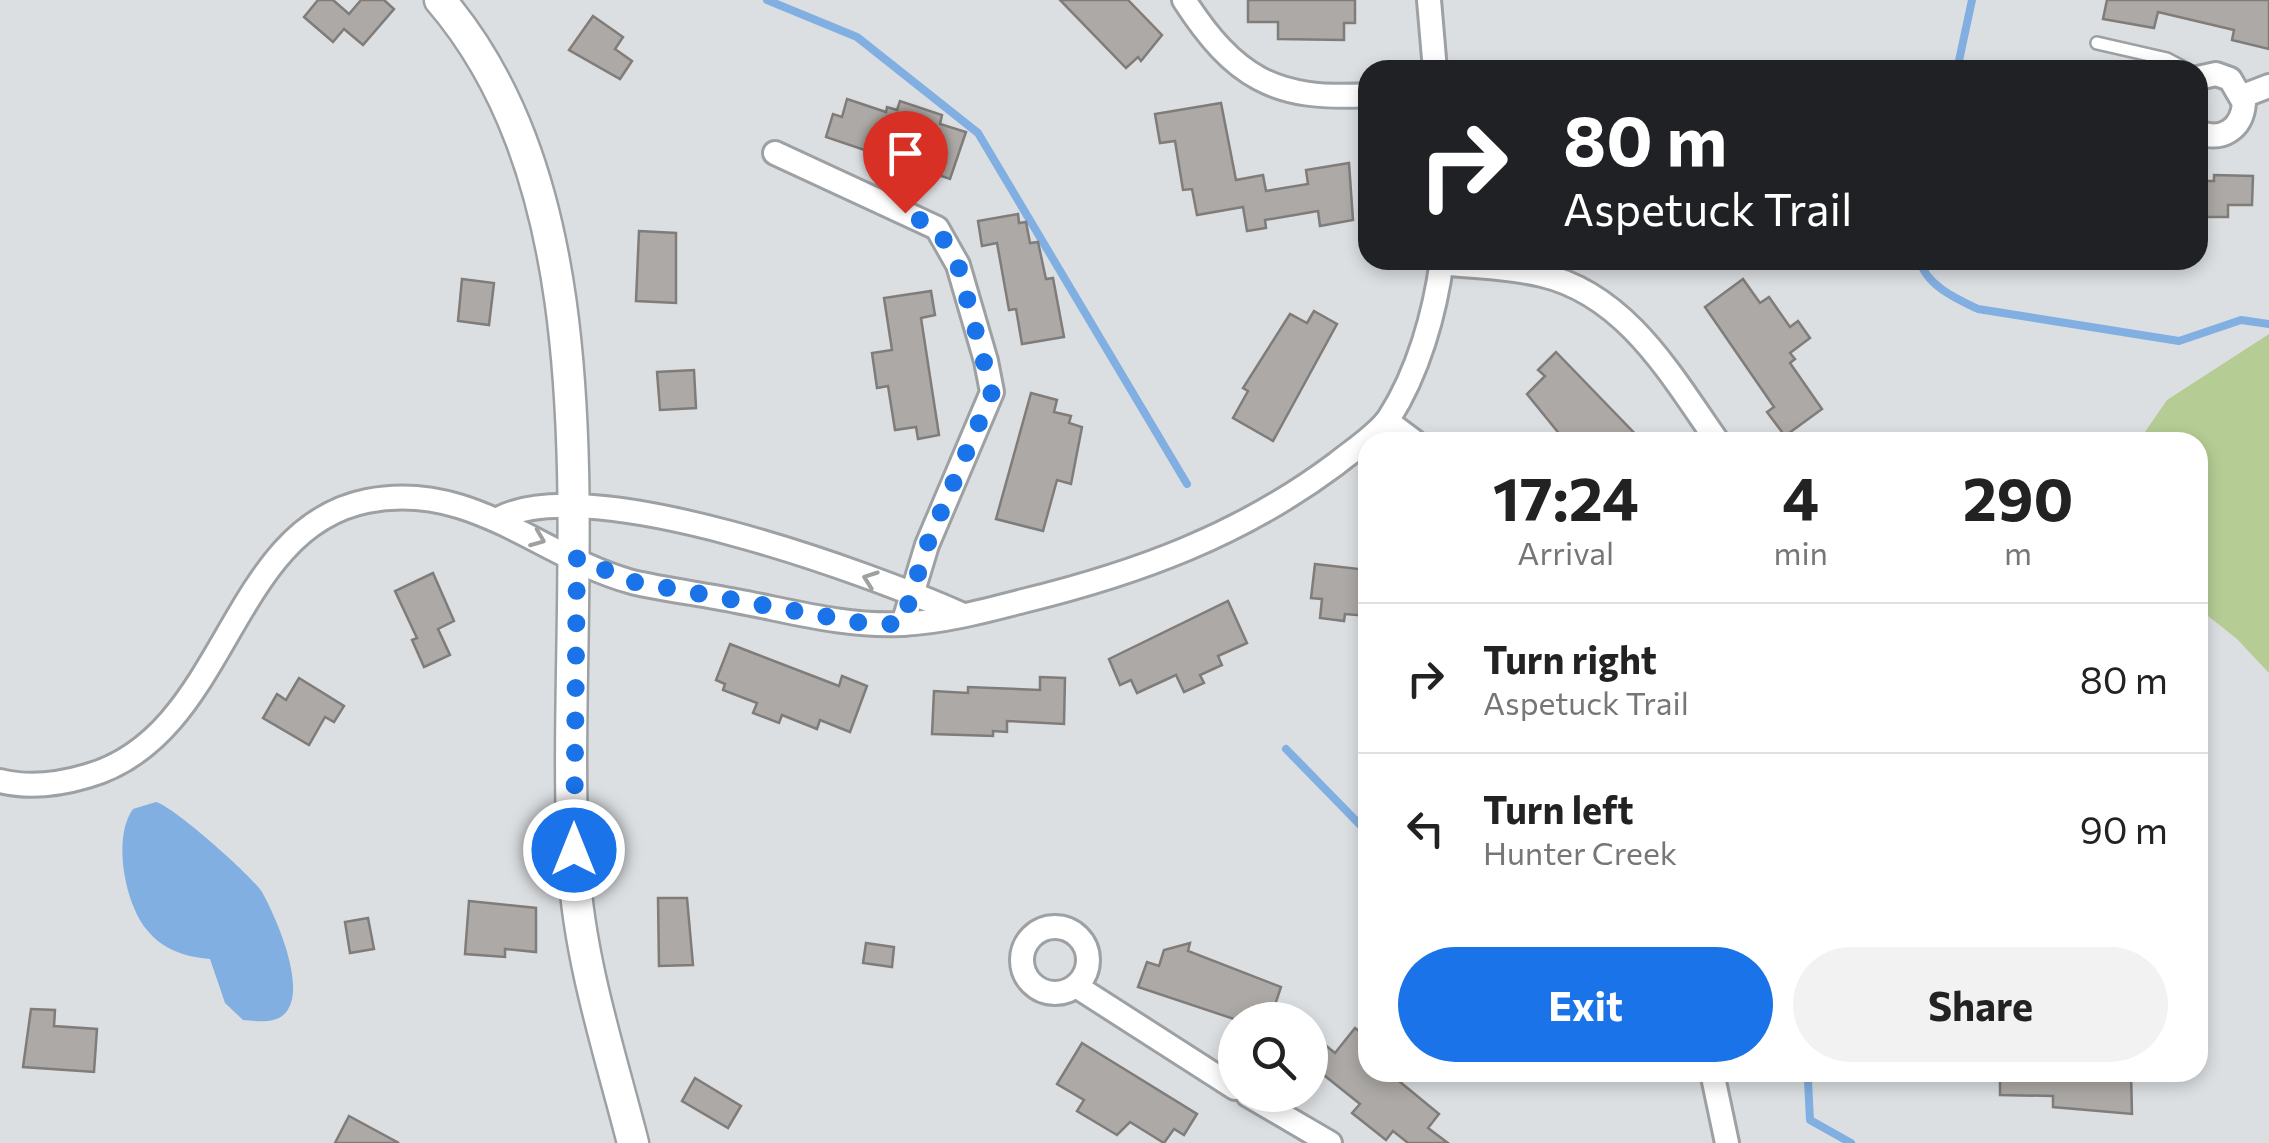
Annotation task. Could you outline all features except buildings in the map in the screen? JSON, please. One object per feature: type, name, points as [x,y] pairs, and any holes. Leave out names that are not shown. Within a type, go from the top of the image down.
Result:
[{"type":"main road","points":[[440,0],[498,79],[534,178],[562,312],[577,557],[572,830],[578,910],[633,1143]]},
{"type":"street","points":[[1184,0],[1217,48],[1252,78],[1309,95],[1358,95]]},
{"type":"street","points":[[1429,0],[1434,60]]},
{"type":"street","points":[[2208,77],[2223,75],[2243,96],[2244,110],[2235,128],[2217,136],[2208,134]]},
{"type":"street","points":[[2243,96],[2269,86]]},
{"type":"street","points":[[775,152],[937,228],[958,265],[992,392],[909,593],[902,624]]},
{"type":"street","points":[[1373,432],[1387,421],[1413,370],[1431,316],[1440,270]]},
{"type":"street","points":[[1504,270],[1542,275],[1590,294],[1636,332],[1711,432]]},
{"type":"street","points":[[1387,421],[1402,432]]},
{"type":"street","points":[[0,781],[15,785],[67,782],[106,771],[150,745],[194,694],[270,565],[315,523],[366,501],[411,499],[466,507],[500,518],[629,581],[868,624],[902,624],[961,614],[1146,568],[1242,527],[1308,485],[1358,444]]},
{"type":"street","points":[[500,518],[524,510],[574,508],[743,534],[961,614]]},
{"type":"street","points":[[1076,986],[1218,1077]]},
{"type":"street","points":[[1714,1082],[1727,1143]]},
{"type":"street","points":[[1277,1112],[1330,1143]]},
{"type":"lane","points":[[2097,43],[2167,60]]},
{"type":"green space","points":[[2269,334],[2269,673],[2208,616],[2208,432],[2145,432],[2167,400]]},
{"type":"water","points":[[156,802],[212,842],[262,892],[291,969],[292,999],[287,1011],[278,1018],[243,1020],[225,1003],[210,959],[168,947],[153,937],[139,919],[127,888],[123,836],[133,809]]},
{"type":"waterway","points":[[767,0],[857,37],[978,133],[1187,484]]},
{"type":"waterway","points":[[1959,60],[1972,0]]},
{"type":"waterway","points":[[1924,270],[1935,284],[1978,309],[2179,341],[2241,320],[2269,324]]},
{"type":"waterway","points":[[1286,749],[1358,823]]},
{"type":"waterway","points":[[1808,1082],[1810,1120],[1851,1143]]},
{"type":"route","points":[[574,850],[577,557],[629,581],[868,624],[902,624],[927,545],[992,392],[958,265],[937,228],[905,213]]}]
